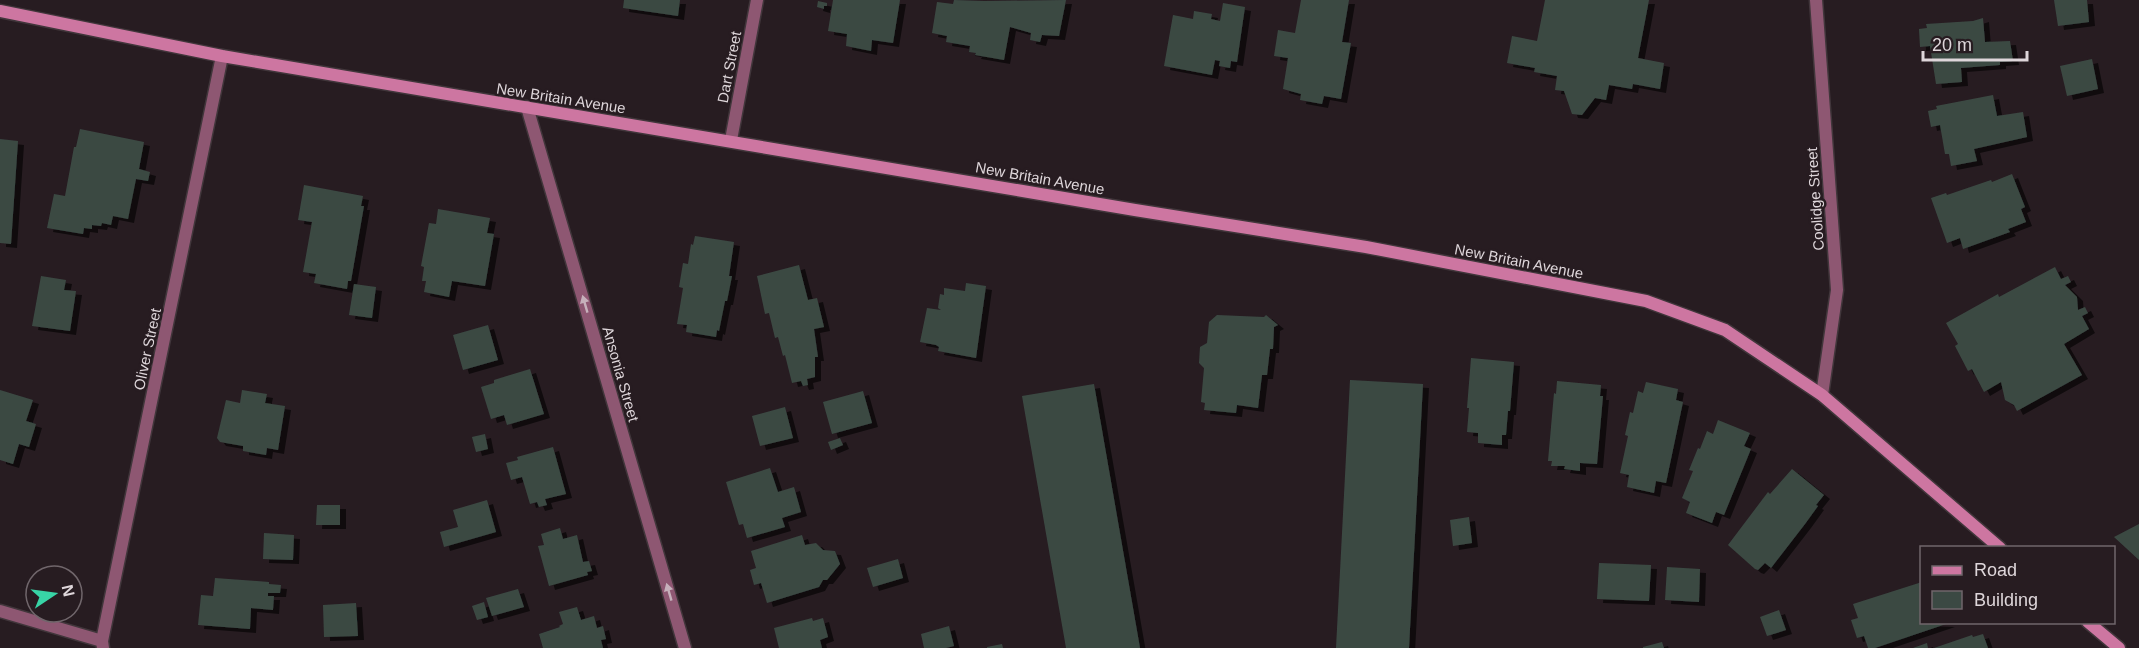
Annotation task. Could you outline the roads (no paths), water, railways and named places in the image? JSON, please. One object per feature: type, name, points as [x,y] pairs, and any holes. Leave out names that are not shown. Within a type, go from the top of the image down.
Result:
[{"type":"main road","name":"New Britain Avenue","points":[[0,11],[222,56],[1366,247],[1646,301],[1725,330],[1822,395],[1998,546]]},
{"type":"main road","points":[[2090,624],[2119,648]]},
{"type":"street","name":"Dart Street","points":[[731,140],[757,0]]},
{"type":"street","name":"Coolidge Street","points":[[1816,0],[1837,290],[1822,395]]},
{"type":"street","name":"Oliver Street","points":[[102,644],[222,56]]},
{"type":"street","name":"Ansonia Street","points":[[527,107],[685,648]]},
{"type":"street","points":[[0,611],[102,644]]}]
